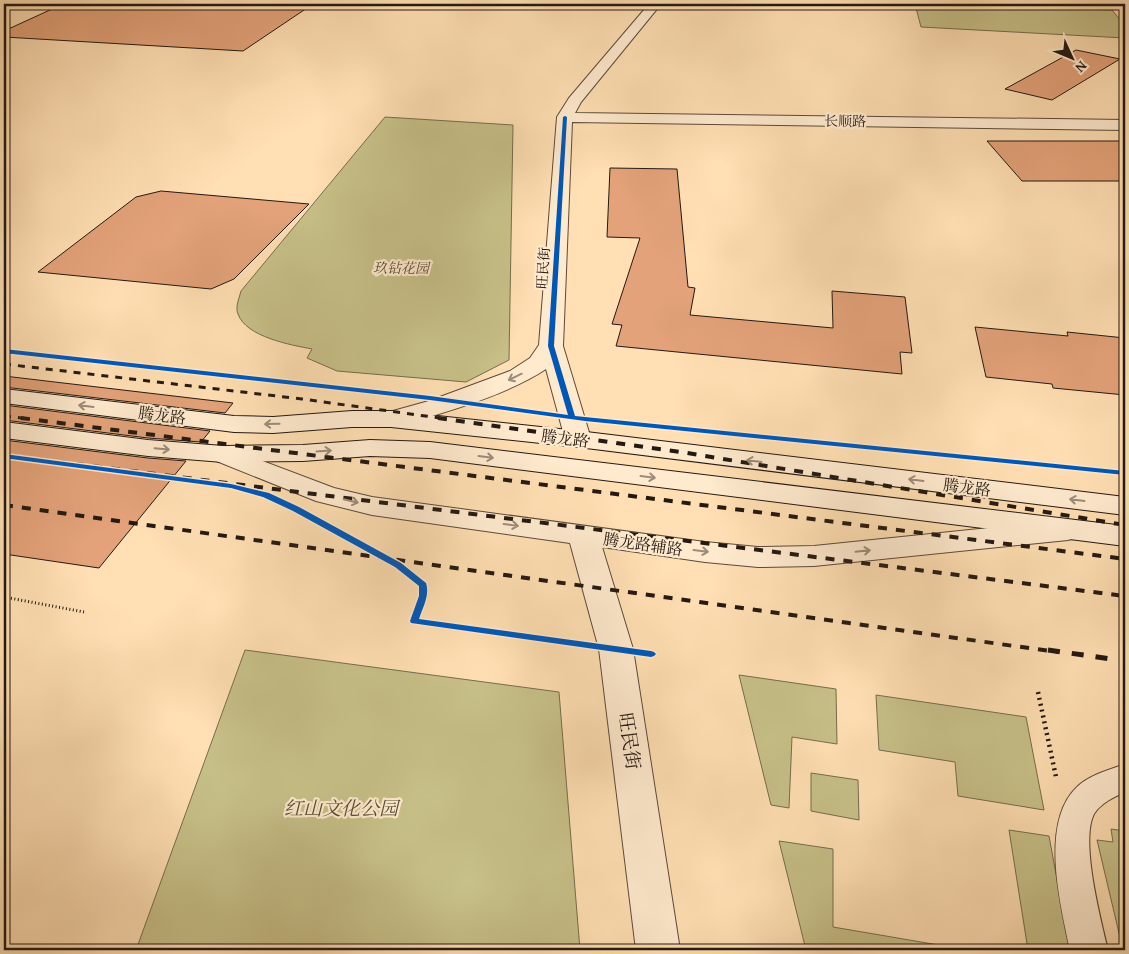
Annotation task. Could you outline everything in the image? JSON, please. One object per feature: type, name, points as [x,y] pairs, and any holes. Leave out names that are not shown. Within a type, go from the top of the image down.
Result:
[{"type":"street","points":[[565,117],[574,102],[655,4]]},
{"type":"street","name":"长顺路","points":[[565,117],[1125,125]]},
{"type":"street","name":"旺民街","points":[[565,117],[551,346],[578,439]]},
{"type":"street","points":[[391,419],[438,406],[519,376],[538,362],[551,346]]},
{"type":"street","name":"腾龙路","points":[[4,396],[234,424],[273,425],[352,419],[391,419],[578,439],[1125,506]]},
{"type":"street","name":"腾龙路","points":[[4,430],[148,448],[223,454],[303,453],[370,448],[430,450],[1125,536]]},
{"type":"street","name":"腾龙路辅路","points":[[223,454],[326,495],[372,506],[705,552],[758,557],[814,556],[1073,530]]},
{"type":"street","name":"旺民街","points":[[584,535],[616,649],[658,950]]},
{"type":"lane","points":[[1089,950],[1079,898],[1073,838],[1075,819],[1083,803],[1101,787],[1125,778]]},
{"type":"path","points":[[4,597],[84,612]]},
{"type":"path","points":[[1038,692],[1056,777],[1067,790],[1083,803]]},
{"type":"green space","points":[[915,4],[981,4],[1112,10],[1125,26],[1125,38],[921,27]]},
{"type":"green space","name":"玖钻花园","points":[[385,117],[513,125],[509,360],[466,382],[337,371],[307,358],[312,349],[270,339],[250,329],[243,322],[237,311],[241,291]]},
{"type":"green space","name":"红山文化公园","points":[[245,650],[559,692],[580,950],[136,950]]},
{"type":"green space","points":[[739,675],[836,689],[837,744],[792,737],[789,808],[771,805]]},
{"type":"green space","points":[[876,695],[1026,717],[1044,810],[958,796],[955,762],[879,750]]},
{"type":"green space","points":[[811,773],[858,780],[859,820],[811,811]]},
{"type":"green space","points":[[1111,829],[1125,831],[1125,950],[1123,950],[1097,840],[1113,842]]},
{"type":"green space","points":[[1009,830],[1049,836],[1070,950],[1028,950]]},
{"type":"green space","points":[[779,841],[833,849],[833,927],[968,950],[806,950]]},
{"type":"building","points":[[63,4],[313,4],[243,51],[4,37],[4,31]]},
{"type":"building","points":[[1076,50],[1120,59],[1052,100],[1005,89]]},
{"type":"building","points":[[987,141],[1125,141],[1125,181],[1022,181]]},
{"type":"building","points":[[610,168],[677,169],[688,287],[695,288],[690,315],[833,328],[832,291],[905,297],[912,353],[900,352],[902,374],[616,346],[622,325],[612,324],[640,238],[607,237]]},
{"type":"building","points":[[161,191],[309,204],[234,279],[211,289],[38,272],[136,197]]},
{"type":"building","points":[[975,327],[1068,336],[1067,332],[1125,338],[1125,395],[1053,388],[1052,384],[986,377]]},
{"type":"building","points":[[4,376],[233,403],[225,413],[4,387]]},
{"type":"building","points":[[4,405],[210,431],[201,442],[148,438],[4,420]]},
{"type":"building","points":[[4,440],[186,461],[99,568],[4,554]]},
{"type":"railway","points":[[4,364],[302,399],[447,419]]},
{"type":"railway","points":[[4,416],[30,419]]},
{"type":"railway","points":[[21,418],[1125,559]]},
{"type":"railway","points":[[438,418],[687,453],[1125,525]]},
{"type":"railway","points":[[4,455],[1125,596]]},
{"type":"railway","points":[[4,505],[1057,652]]},
{"type":"railway","points":[[1048,650],[1125,661]]},
{"type":"cycle path","points":[[565,117],[551,346],[572,417]]},
{"type":"cycle path","points":[[4,351],[430,398],[585,419],[1125,473]]},
{"type":"cycle path","points":[[4,456],[231,486],[266,495],[296,509],[398,565],[423,585],[423,596],[414,621],[651,654]]}]
